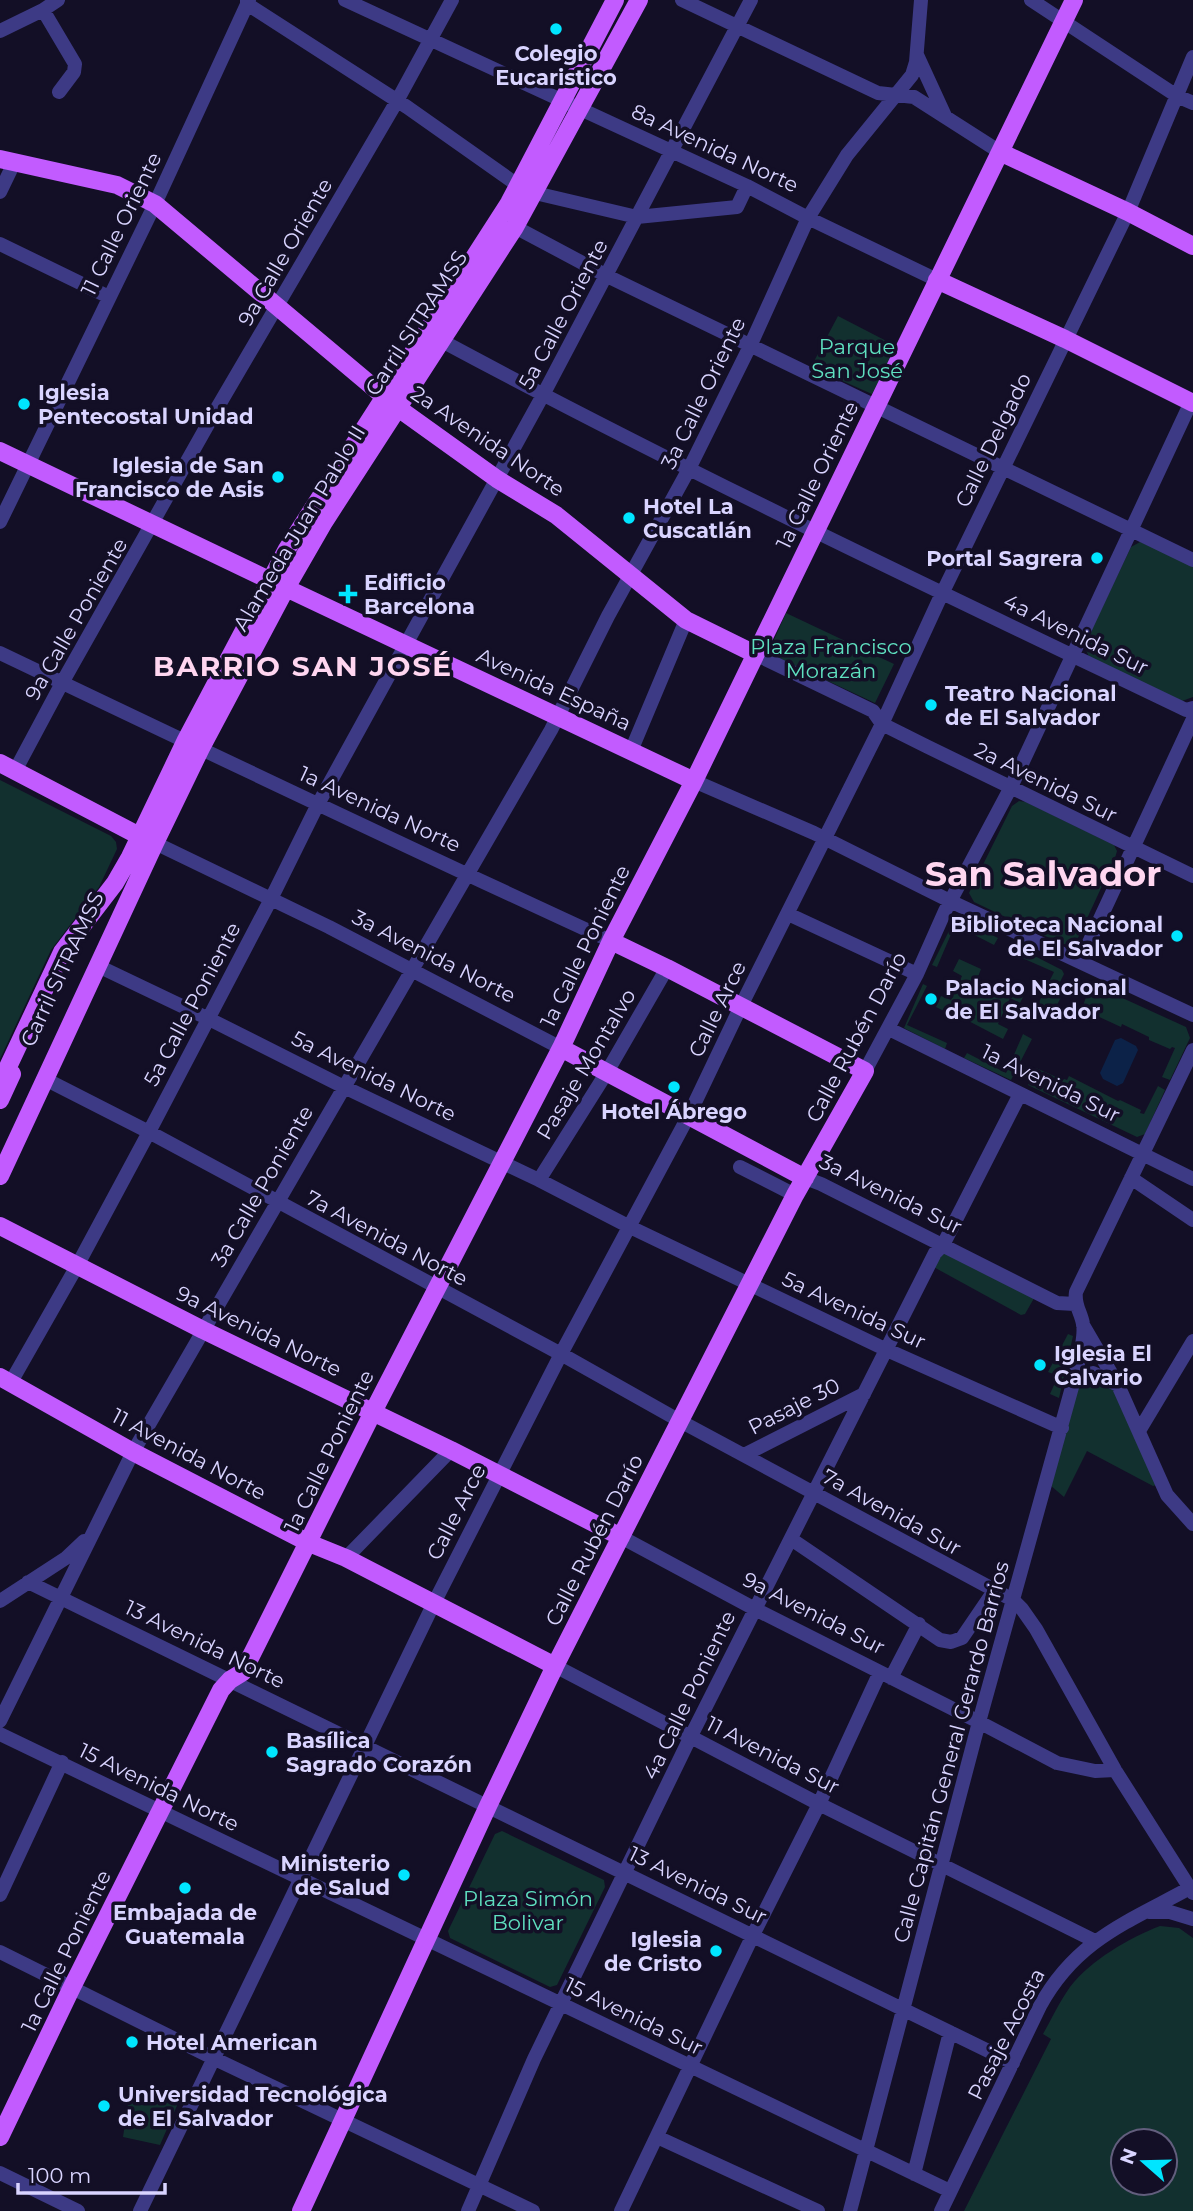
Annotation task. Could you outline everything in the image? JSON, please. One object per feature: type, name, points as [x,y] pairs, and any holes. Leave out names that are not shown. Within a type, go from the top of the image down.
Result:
[{"type":"main road","name":"Alameda Juan Pablo II","points":[[0,1176],[98,966],[147,840],[277,584],[324,522],[391,403],[527,189],[571,106],[639,0]]},
{"type":"main road","name":"1a Calle Oriente","points":[[694,781],[1074,0]]},
{"type":"main road","name":"Carril SITRAMSS","points":[[391,403],[526,191],[622,3]]},
{"type":"main road","points":[[1000,152],[1128,212],[1193,246]]},
{"type":"main road","name":"2a Avenida Norte","points":[[7,161],[117,185],[155,204],[391,403],[497,479],[556,515],[686,620],[755,654]]},
{"type":"main road","name":"Alameda Juan Pablo II","points":[[391,403],[442,341],[515,227],[527,189]]},
{"type":"main road","name":"8a Avenida Norte","points":[[937,280],[1192,401]]},
{"type":"main road","name":"Avenida España","points":[[0,451],[694,781]]},
{"type":"main road","points":[[8,767],[147,840]]},
{"type":"main road","name":"1a Calle Poniente","points":[[0,2137],[221,1690],[243,1672],[694,781]]},
{"type":"main road","name":"Alameda Juan Pablo II","points":[[0,1084],[62,952],[147,840]]},
{"type":"main road","name":"Carril SITRAMSS","points":[[0,1154],[147,840]]},
{"type":"main road","name":"Carril SITRAMSS","points":[[0,1100],[67,959],[129,880]]},
{"type":"main road","name":"1a Avenida Norte","points":[[611,942],[741,1006]]},
{"type":"main road","points":[[741,1006],[866,1071]]},
{"type":"main road","name":"3a Avenida Norte","points":[[561,1048],[689,1115]]},
{"type":"main road","name":"Calle Rubén Darío","points":[[301,2211],[555,1666],[795,1195],[866,1071]]},
{"type":"main road","name":"3a Avenida Sur","points":[[689,1115],[805,1178]]},
{"type":"main road","name":"9a Avenida Norte","points":[[0,1226],[203,1331],[499,1474]]},
{"type":"main road","name":"11 Avenida Norte","points":[[6,1380],[134,1452],[309,1543],[346,1558],[433,1605]]},
{"type":"main road","name":"9a Avenida Sur","points":[[499,1474],[621,1537]]},
{"type":"main road","name":"11 Avenida Sur","points":[[433,1605],[555,1666]]},
{"type":"street","points":[[0,31],[58,0]]},
{"type":"street","name":"8a Avenida Norte","points":[[345,0],[747,186],[937,280]]},
{"type":"street","name":"9a Calle Oriente","points":[[153,525],[216,410],[397,101],[452,0]]},
{"type":"street","points":[[682,0],[878,93],[914,97],[1000,152]]},
{"type":"street","name":"5a Calle Oriente","points":[[406,644],[543,395],[751,0]]},
{"type":"street","points":[[920,0],[917,55],[946,117]]},
{"type":"street","points":[[1031,0],[1177,96],[1193,103]]},
{"type":"street","points":[[248,1],[527,189],[637,217],[737,207],[747,186]]},
{"type":"street","name":"11 Calle Oriente","points":[[0,522],[155,204],[248,1]]},
{"type":"street","points":[[43,10],[75,64],[74,72],[59,92]]},
{"type":"street","name":"3a Calle Oriente","points":[[558,717],[630,576],[690,469],[808,218],[847,155],[912,75],[917,55]]},
{"type":"street","name":"Calle Delgado","points":[[825,839],[1128,212],[1193,57]]},
{"type":"street","points":[[0,192],[7,161]]},
{"type":"street","points":[[515,227],[607,275],[1193,560]]},
{"type":"street","points":[[0,244],[109,297]]},
{"type":"street","name":"4a Avenida Sur","points":[[442,341],[814,533],[1186,709],[1193,708]]},
{"type":"street","name":"Calle Rubén Darío","points":[[866,1071],[917,974],[950,901],[1011,787],[1192,401]]},
{"type":"street","name":"9a Calle Poniente","points":[[8,767],[62,683],[153,525]]},
{"type":"street","points":[[631,751],[686,620]]},
{"type":"street","name":"5a Calle Poniente","points":[[6,1380],[77,1266],[271,899],[317,806],[406,644]]},
{"type":"street","name":"1a Avenida Norte","points":[[0,653],[194,744],[317,806],[611,942]]},
{"type":"street","name":"2a Avenida Norte","points":[[755,654],[873,711],[882,724]]},
{"type":"street","name":"3a Calle Poniente","points":[[0,1721],[134,1452],[558,717]]},
{"type":"street","points":[[1080,962],[1193,719]]},
{"type":"street","name":"2a Avenida Sur","points":[[882,724],[1193,876]]},
{"type":"street","name":"Avenida España","points":[[694,781],[825,839],[1193,1015]]},
{"type":"street","name":"Calle Arce","points":[[140,2211],[433,1605],[561,1354],[689,1115],[825,839]]},
{"type":"street","name":"3a Avenida Norte","points":[[147,840],[271,899],[561,1048]]},
{"type":"street","points":[[788,914],[917,974]]},
{"type":"street","name":"5a Avenida Norte","points":[[98,966],[539,1180],[630,1227]]},
{"type":"street","name":"Pasaje Montalvo","points":[[539,1180],[607,1072],[667,968]]},
{"type":"street","name":"1a Avenida Sur","points":[[889,1028],[1193,1179]]},
{"type":"street","points":[[1193,1050],[1076,1292],[1075,1304],[1083,1325],[1118,1385],[1167,1495],[1193,1524]]},
{"type":"street","name":"7a Avenida Norte","points":[[45,1079],[149,1132],[276,1203],[561,1354]]},
{"type":"street","name":"4a Calle Poniente","points":[[468,2211],[534,2059],[690,1738],[936,1253],[943,1245],[1020,1094]]},
{"type":"street","points":[[740,1167],[795,1195]]},
{"type":"street","name":"3a Avenida Sur","points":[[805,1178],[1057,1303],[1075,1304]]},
{"type":"street","points":[[1131,1178],[1193,1220]]},
{"type":"street","name":"5a Avenida Sur","points":[[630,1227],[887,1350],[1062,1427]]},
{"type":"street","name":"Calle Capitán General Gerardo Barrios","points":[[849,2211],[979,1721],[1062,1427],[1074,1380],[1083,1325]]},
{"type":"street","points":[[1139,1431],[1193,1341]]},
{"type":"street","name":"7a Avenida Sur","points":[[561,1354],[1013,1600],[1036,1629],[1115,1770],[1192,1891]]},
{"type":"street","points":[[1074,1380],[1093,1373],[1118,1385]]},
{"type":"street","name":"Pasaje 30","points":[[744,1455],[864,1394]]},
{"type":"street","points":[[346,1558],[451,1450]]},
{"type":"street","points":[[0,1601],[66,1559],[95,1528]]},
{"type":"street","name":"9a Avenida Sur","points":[[621,1537],[755,1609],[1057,1763],[1094,1771],[1115,1770]]},
{"type":"street","points":[[790,1539],[940,1640],[951,1642],[962,1638],[994,1591]]},
{"type":"street","name":"13 Avenida Norte","points":[[28,1582],[364,1746]]},
{"type":"street","points":[[621,2211],[819,1804],[885,1675],[919,1625]]},
{"type":"street","name":"11 Avenida Sur","points":[[555,1666],[819,1804],[1094,1941]]},
{"type":"street","name":"15 Avenida Norte","points":[[0,1734],[299,1879]]},
{"type":"street","name":"13 Avenida Sur","points":[[364,1746],[1013,2063]]},
{"type":"street","points":[[0,1895],[62,1762]]},
{"type":"street","name":"15 Avenida Sur","points":[[299,1879],[950,2191]]},
{"type":"street","name":"Pasaje Acosta","points":[[941,2211],[1053,1983],[1094,1941],[1192,1891]]},
{"type":"street","points":[[1147,1912],[1170,1912],[1193,1919]]},
{"type":"street","points":[[0,1952],[215,2059],[533,2211]]},
{"type":"street","points":[[914,2174],[950,2032]]},
{"type":"street","points":[[657,2137],[818,2211]]},
{"type":"street","points":[[0,2173],[78,2211]]},
{"type":"green space","name":"Parque San José","points":[[838,316],[898,347],[872,394],[811,367]]},
{"type":"green space","points":[[1140,542],[1193,564],[1193,697],[1182,701],[1089,657],[1084,645],[1131,547]]},
{"type":"green space","name":"Plaza Francisco Morazán","points":[[786,613],[894,664],[875,703],[768,653]]},
{"type":"green space","points":[[0,780],[111,836],[117,849],[99,887],[51,950],[0,1059]]},
{"type":"green space","points":[[1019,801],[1114,845],[1117,851],[1077,940],[1071,944],[1062,944],[974,902],[969,893],[1012,806]]},
{"type":"green space","points":[[955,919],[998,938],[994,945],[955,925],[937,967],[932,965]]},
{"type":"green space","points":[[1017,947],[1062,970],[1064,974],[1060,982],[1064,991],[1053,1013],[1047,1016],[1035,1010],[1054,972],[1013,954]]},
{"type":"green space","points":[[959,959],[981,969],[976,982],[999,992],[1005,980],[1026,991],[1020,1003],[1010,998],[998,1024],[1008,1029],[1003,1039],[936,1007],[941,996],[951,1000],[962,976],[953,971]]},
{"type":"green space","points":[[1083,980],[1186,1027],[1190,1038],[1170,1080],[1162,1077],[1175,1048],[1170,1049],[1122,1024],[1121,1027],[1082,1009],[1086,997],[1084,990],[1080,988]]},
{"type":"green space","points":[[923,984],[927,986],[907,1025],[947,1043],[945,1049],[904,1028]]},
{"type":"green space","points":[[1023,1034],[1032,1039],[1011,1080],[964,1058],[967,1053],[1006,1073]]},
{"type":"green space","points":[[1036,1068],[1063,1080],[1067,1080],[1069,1076],[1141,1110],[1140,1113],[1144,1114],[1158,1086],[1165,1090],[1145,1134],[1137,1137],[1028,1085]]},
{"type":"green space","points":[[943,1245],[1037,1293],[1025,1314],[1021,1315],[930,1265]]},
{"type":"green space","points":[[1068,1334],[1073,1336],[1059,1398],[1050,1394],[1058,1376],[1048,1372]]},
{"type":"green space","points":[[1090,1378],[1114,1390],[1157,1485],[1153,1486],[1087,1451],[1064,1497],[1050,1485],[1079,1385]]},
{"type":"green space","name":"Plaza Simón Bolivar","points":[[502,1831],[604,1880],[605,1887],[557,1985],[550,1987],[450,1938],[448,1931],[495,1834]]},
{"type":"green space","points":[[1160,1926],[1179,1928],[1193,1938],[1193,2211],[964,2211],[1051,2039],[1043,2034],[1066,1992],[1089,1968],[1123,1943]]},
{"type":"green space","points":[[130,2090],[179,2101],[160,2145],[123,2137]]},
{"type":"water","points":[[1121,1038],[1136,1046],[1138,1050],[1123,1083],[1117,1086],[1103,1079],[1100,1073],[1115,1040]]},
{"type":"place","name":"Colegio Eucaristico","points":[[556,29]]},
{"type":"place","name":"Iglesia Pentecostal Unidad","points":[[24,404]]},
{"type":"place","name":"Iglesia de San Francisco de Asis","points":[[278,477]]},
{"type":"place","name":"Hotel La Cuscatlán","points":[[629,518]]},
{"type":"place","name":"Portal Sagrera","points":[[1097,558]]},
{"type":"place","name":"Edificio Barcelona","points":[[348,594]]},
{"type":"place","name":"Teatro Nacional de El Salvador","points":[[931,705]]},
{"type":"place","name":"Biblioteca Nacional de El Salvador","points":[[1177,936]]},
{"type":"place","name":"Palacio Nacional de El Salvador","points":[[931,999]]},
{"type":"place","name":"Hotel Ábrego","points":[[674,1087]]},
{"type":"place","name":"Iglesia El Calvario","points":[[1040,1365]]},
{"type":"place","name":"Basílica Sagrado Corazón","points":[[272,1752]]},
{"type":"place","name":"Ministerio de Salud","points":[[404,1875]]},
{"type":"place","name":"Embajada de Guatemala","points":[[185,1888]]},
{"type":"place","name":"Iglesia de Cristo","points":[[716,1951]]},
{"type":"place","name":"Hotel American","points":[[132,2042]]},
{"type":"place","name":"Universidad Tecnológica de El Salvador","points":[[104,2106]]},
{"type":"district","name":"BARRIO SAN JOSÉ","points":[[303,666]]},
{"type":"district","name":"San Salvador","points":[[1043,873]]}]
